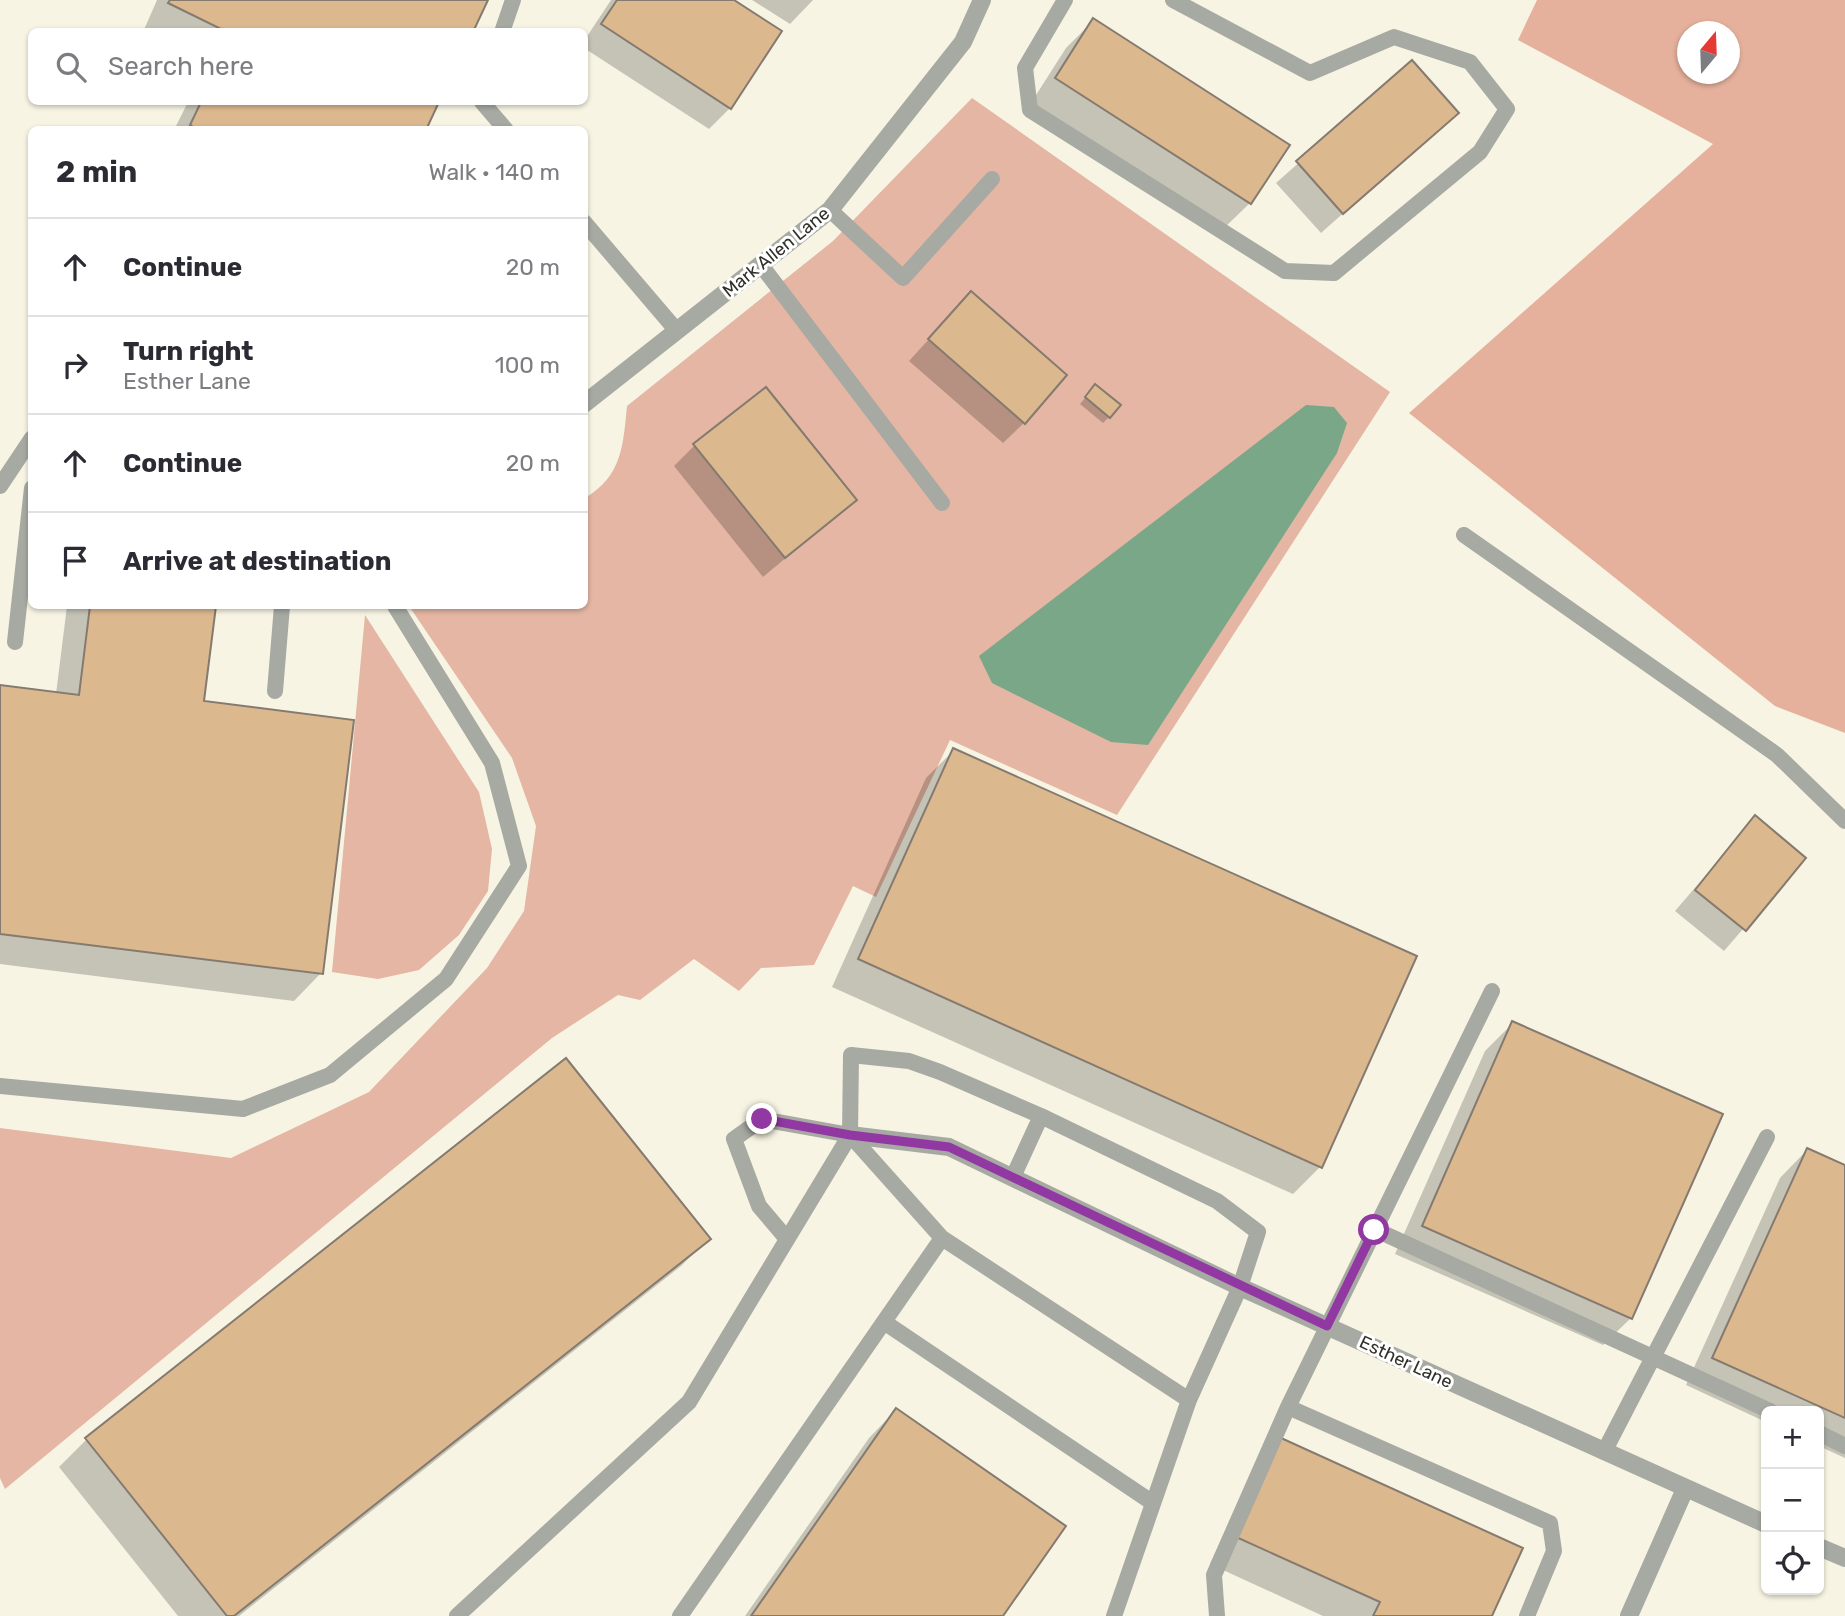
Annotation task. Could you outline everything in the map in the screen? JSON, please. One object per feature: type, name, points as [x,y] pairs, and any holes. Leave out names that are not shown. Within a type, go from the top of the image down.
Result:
[{"type":"street","name":"Mark Allen Lane","points":[[588,401],[830,210],[963,42],[979,1]]},
{"type":"street","name":"Esther Lane","points":[[850,1135],[949,1147],[1240,1287],[1761,1522]]},
{"type":"street","points":[[1629,1616],[1685,1489]]},
{"type":"street","points":[[1824,1549],[1845,1558]]},
{"type":"lane","points":[[503,28],[513,0]]},
{"type":"lane","points":[[1065,0],[1025,68],[1030,110],[1285,271],[1334,273],[1479,152],[1507,109],[1470,61],[1394,37],[1310,73],[1173,0]]},
{"type":"lane","points":[[485,105],[503,126]]},
{"type":"lane","points":[[830,210],[903,278],[992,179]]},
{"type":"lane","points":[[588,227],[677,331]]},
{"type":"lane","points":[[761,265],[942,503]]},
{"type":"lane","points":[[0,486],[28,444]]},
{"type":"lane","points":[[15,642],[28,524]]},
{"type":"lane","points":[[1464,535],[1777,755],[1845,821]]},
{"type":"lane","points":[[275,691],[282,609]]},
{"type":"lane","points":[[0,1086],[243,1109],[330,1075],[446,979],[519,866],[492,763],[398,609]]},
{"type":"lane","points":[[1217,1616],[1214,1575],[1288,1407],[1492,991]]},
{"type":"lane","points":[[457,1616],[689,1402],[850,1135],[851,1055],[909,1061],[1041,1116],[1217,1201],[1258,1232],[1240,1287],[1189,1400],[1114,1616]]},
{"type":"lane","points":[[1013,1177],[1041,1116]]},
{"type":"lane","points":[[787,1239],[759,1206],[734,1139],[762,1119],[850,1135],[942,1238],[1189,1400]]},
{"type":"lane","points":[[1604,1452],[1767,1137]]},
{"type":"lane","points":[[1374,1230],[1761,1407]]},
{"type":"lane","points":[[680,1616],[942,1238]]},
{"type":"lane","points":[[884,1322],[1153,1503]]},
{"type":"lane","points":[[1288,1407],[1550,1523],[1554,1551],[1527,1616]]},
{"type":"lane","points":[[1824,1436],[1845,1446]]},
{"type":"shaded area","points":[[1537,0],[1845,0],[1845,733],[1775,706],[1409,413],[1713,144],[1518,40]]},
{"type":"shaded area","points":[[972,98],[1390,392],[1117,815],[950,740],[876,897],[853,886],[814,965],[761,968],[739,991],[694,959],[640,1000],[618,995],[552,1038],[5,1489],[0,1478],[0,1128],[231,1158],[369,1092],[487,968],[524,911],[536,826],[512,758],[411,609],[588,609],[588,496],[607,480],[618,459],[627,406],[833,241]]},
{"type":"shaded area","points":[[1306,405],[1334,407],[1347,423],[1337,453],[1148,745],[1111,742],[992,683],[979,656]]},
{"type":"shaded area","points":[[365,615],[479,792],[492,849],[488,891],[459,935],[419,970],[378,979],[332,972]]},
{"type":"building","points":[[170,0],[488,0],[475,28],[219,28],[168,3]]},
{"type":"building","points":[[617,0],[734,0],[782,31],[731,109],[601,24]]},
{"type":"building","points":[[1093,18],[1290,145],[1251,204],[1055,78]]},
{"type":"building","points":[[1412,60],[1459,113],[1343,214],[1296,161]]},
{"type":"building","points":[[200,105],[438,105],[428,126],[190,125]]},
{"type":"building","points":[[971,291],[1067,375],[1025,424],[928,339]]},
{"type":"building","points":[[1095,384],[1121,405],[1110,418],[1085,397]]},
{"type":"building","points":[[766,387],[857,500],[785,558],[693,444]]},
{"type":"building","points":[[90,609],[216,609],[204,701],[354,720],[323,974],[0,934],[0,685],[79,695]]},
{"type":"building","points":[[953,748],[1417,956],[1322,1168],[858,959]]},
{"type":"building","points":[[1755,815],[1806,858],[1746,931],[1695,890]]},
{"type":"building","points":[[1512,1021],[1723,1114],[1632,1319],[1422,1226]]},
{"type":"building","points":[[566,1058],[711,1239],[234,1616],[227,1616],[85,1438]]},
{"type":"building","points":[[1807,1148],[1845,1165],[1845,1418],[1824,1409],[1824,1406],[1818,1406],[1712,1358]]},
{"type":"building","points":[[896,1408],[1066,1526],[1003,1616],[751,1616]]},
{"type":"building","points":[[1281,1438],[1523,1548],[1492,1616],[1373,1616],[1380,1602],[1236,1537]]},
{"type":"route","points":[[762,1119],[850,1135],[949,1147],[1327,1326],[1374,1230]]}]
